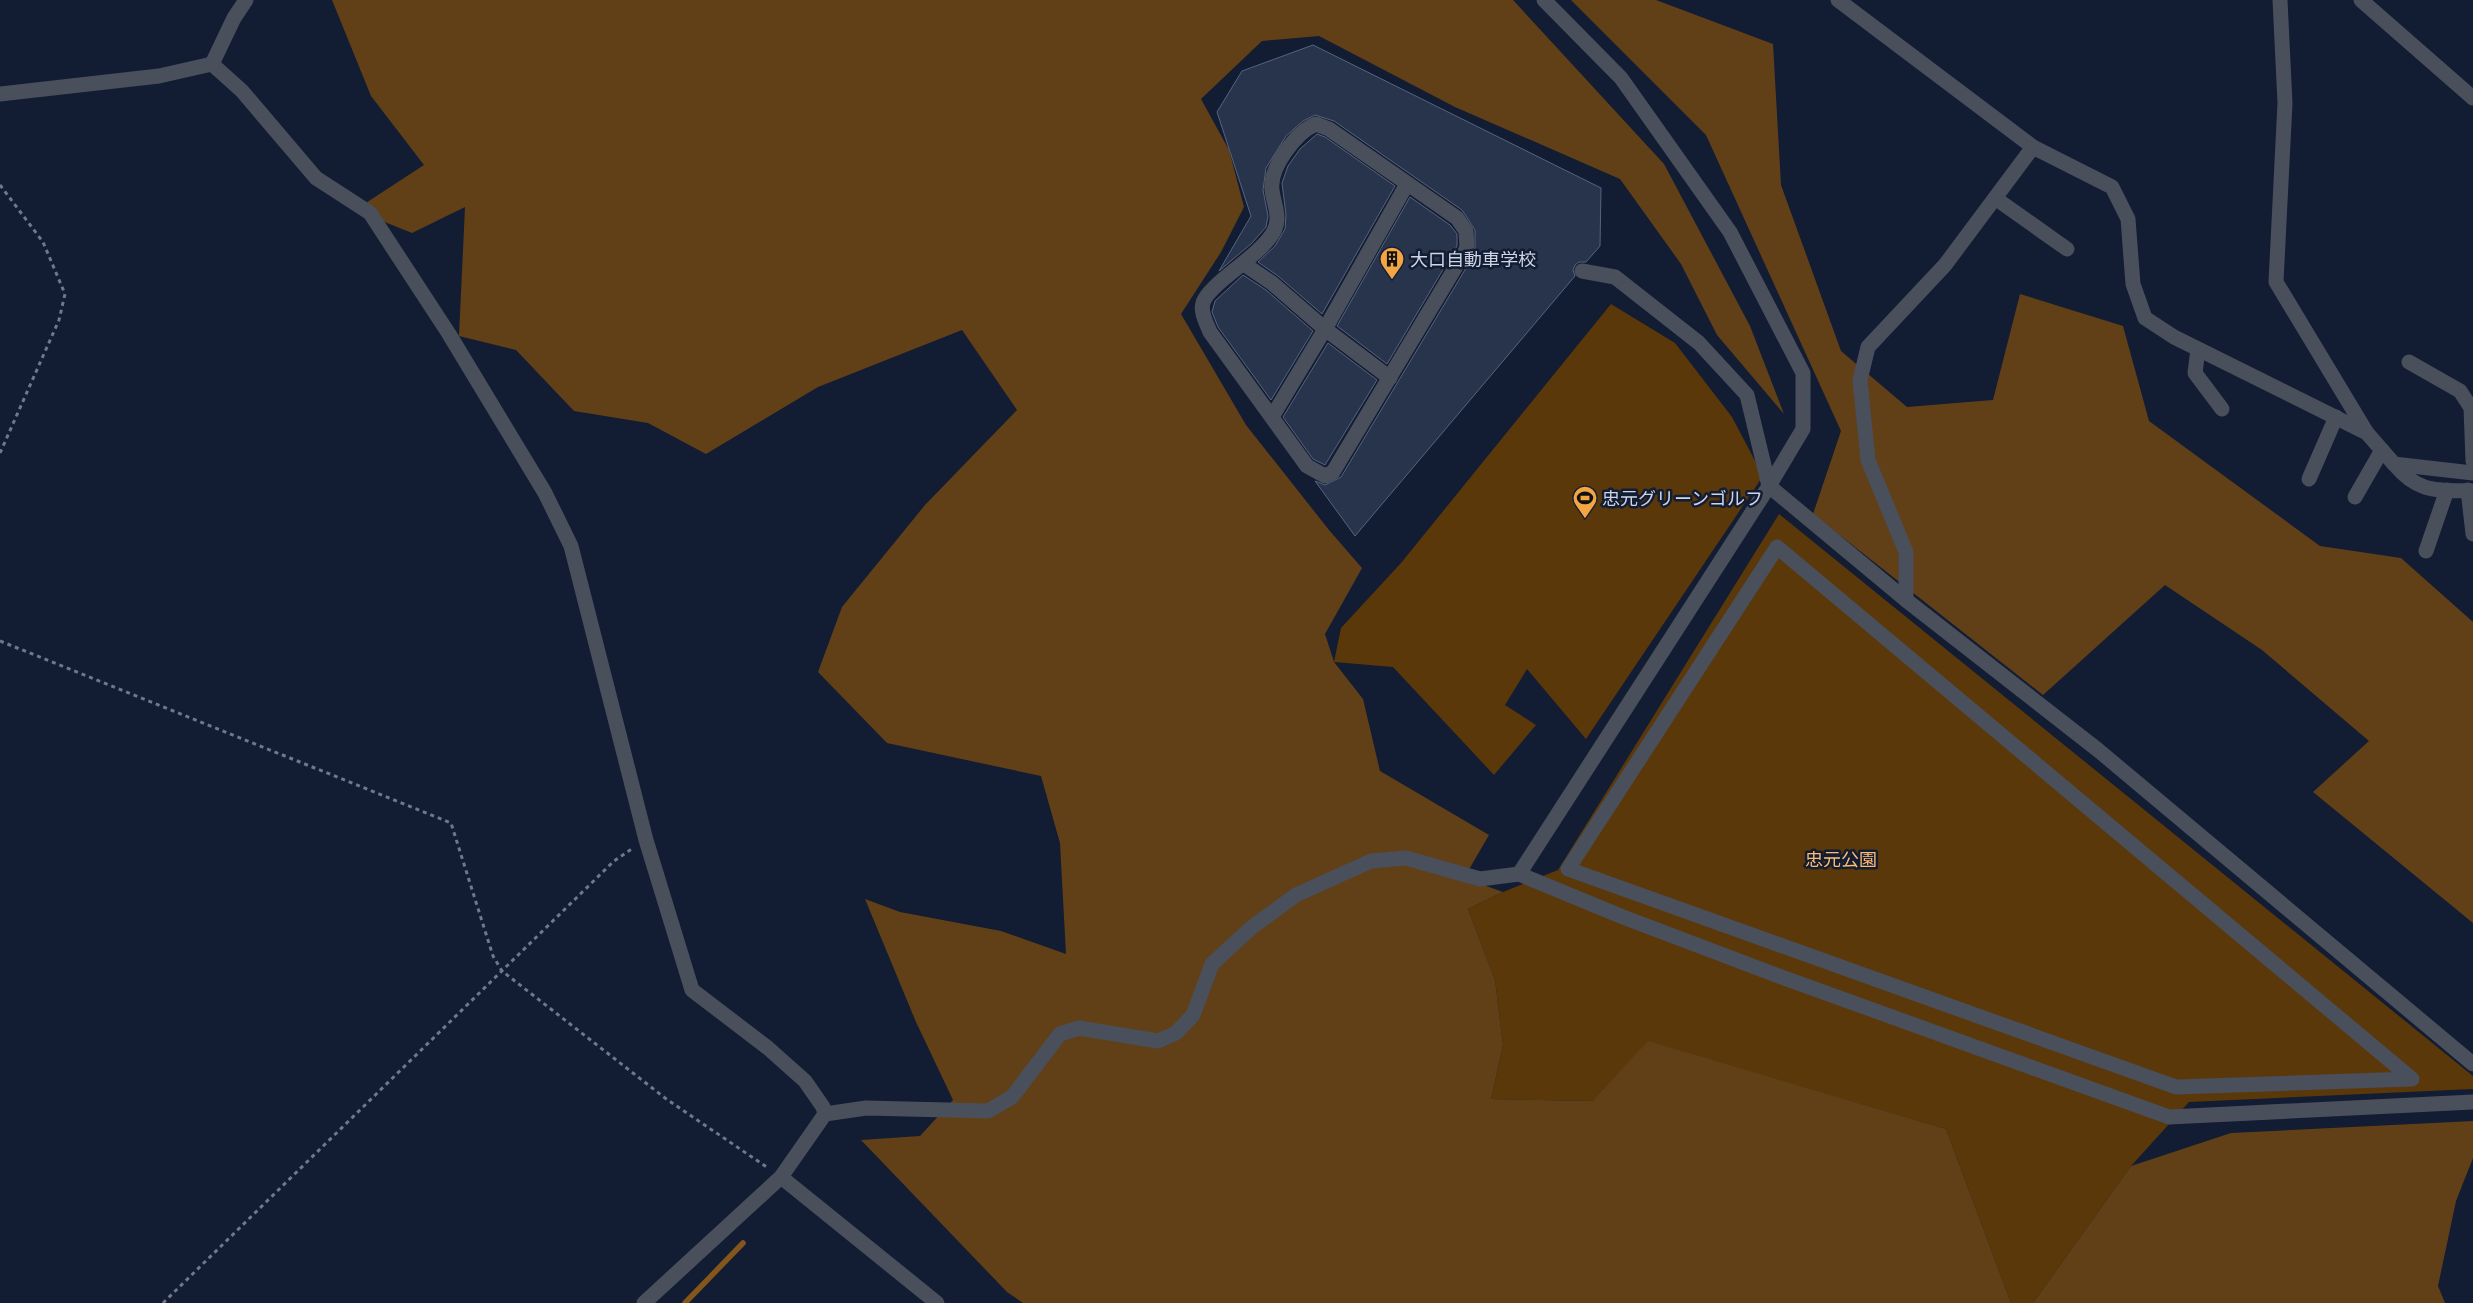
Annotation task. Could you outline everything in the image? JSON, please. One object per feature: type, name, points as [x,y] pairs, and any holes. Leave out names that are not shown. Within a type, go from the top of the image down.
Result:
[{"type":"street","points":[[212,64],[234,18],[246,0]]},
{"type":"street","points":[[1519,874],[1770,486],[1803,429],[1803,373],[1724,224],[1621,78],[1544,0]]},
{"type":"street","points":[[1838,0],[2033,147],[2112,187],[2128,219],[2133,284],[2145,318],[2198,349],[2368,433]]},
{"type":"street","points":[[2280,0],[2285,103],[2276,282],[2368,433],[2394,464],[2415,485],[2447,490],[2470,490],[2473,534]]},
{"type":"street","points":[[2361,0],[2473,98]]},
{"type":"street","points":[[0,94],[159,76],[212,64]]},
{"type":"street","points":[[212,64],[242,91],[316,178],[370,213],[449,334],[545,493],[571,546],[646,840],[692,990],[768,1048],[804,1081],[823,1107],[825,1114]]},
{"type":"street","points":[[1316,124],[1329,129],[1457,218],[1466,231],[1467,248],[1332,472],[1325,476],[1307,466],[1210,332],[1202,312],[1203,303],[1210,292],[1244,264],[1268,241],[1275,229],[1278,216],[1271,188],[1279,162],[1308,127],[1316,124]]},
{"type":"street","points":[[1906,600],[1906,552],[1868,460],[1860,380],[1868,347],[1945,265],[2033,147]]},
{"type":"street","points":[[1272,417],[1325,330],[1407,184]]},
{"type":"street","points":[[1995,198],[2067,249]]},
{"type":"street","points":[[1244,264],[1272,283],[1325,330],[1390,378]]},
{"type":"street","points":[[1582,271],[1615,277],[1699,343],[1746,395],[1770,486],[1906,600],[2098,750],[2473,1064]]},
{"type":"street","points":[[2198,349],[2196,373],[2222,409]]},
{"type":"street","points":[[2409,362],[2460,391],[2472,406],[2473,462]]},
{"type":"street","points":[[2309,479],[2336,417]]},
{"type":"street","points":[[2355,496],[2382,450]]},
{"type":"street","points":[[2394,464],[2473,473]]},
{"type":"street","points":[[2426,551],[2447,490]]},
{"type":"street","points":[[1777,548],[2412,1079],[2176,1086],[1568,869],[1777,548]]},
{"type":"street","points":[[644,1303],[781,1177],[825,1114],[866,1108],[988,1111],[1012,1097],[1060,1034],[1079,1028],[1158,1041],[1176,1033],[1193,1015],[1212,964],[1252,927],[1296,895],[1371,861],[1406,858],[1480,879],[1519,874],[1623,917],[1776,975],[2169,1117],[2473,1102]]},
{"type":"street","points":[[781,1177],[937,1303]]},
{"type":"path","points":[[0,185],[44,242],[66,294],[59,320],[0,453]]},
{"type":"path","points":[[0,641],[451,823],[493,956],[502,971],[665,1098],[781,1177]]},
{"type":"path","points":[[163,1303],[434,1040],[614,861],[646,840]]},
{"type":"green space","name":"忠元グリーンゴルフ","points":[[1611,304],[1675,343],[1732,417],[1763,476],[1586,739],[1527,669],[1505,705],[1536,725],[1494,775],[1393,667],[1334,662],[1341,628],[1401,563]]},
{"type":"green space","name":"忠元公園","points":[[1779,514],[2473,1076],[2473,1089],[2189,1102],[2131,1166],[2033,1303],[2011,1303],[1946,1129],[1648,1042],[1592,1101],[1491,1099],[1503,1045],[1495,980],[1468,909],[1503,892],[1558,870]]},
{"type":"shaded area","points":[[332,0],[1513,0],[1664,164],[1750,326],[1784,414],[1717,335],[1681,264],[1620,179],[1455,107],[1319,36],[1262,41],[1201,99],[1229,150],[1244,207],[1221,252],[1181,314],[1246,425],[1329,530],[1362,568],[1325,634],[1334,662],[1363,699],[1380,771],[1489,835],[1464,878],[1503,892],[1468,909],[1495,980],[1503,1045],[1491,1099],[1592,1101],[1648,1041],[1946,1129],[2011,1303],[1023,1303],[1007,1292],[861,1140],[920,1136],[953,1100],[916,1022],[865,899],[900,912],[1001,931],[1066,954],[1060,843],[1041,776],[887,743],[818,672],[842,607],[925,505],[1017,410],[962,330],[818,387],[706,454],[648,423],[574,411],[516,350],[459,336],[465,207],[412,233],[355,210],[424,165],[371,96]]},
{"type":"shaded area","points":[[1571,0],[1656,0],[1773,44],[1781,185],[1841,351],[1907,407],[1993,400],[2020,294],[2123,326],[2149,421],[2320,546],[2401,558],[2473,622],[2473,923],[2313,792],[2369,741],[2262,650],[2165,585],[2043,695],[1813,514],[1841,431],[1706,135]]},
{"type":"shaded area","points":[[2473,1121],[2473,1158],[2456,1201],[2438,1286],[2445,1303],[2033,1303],[2131,1166],[2231,1133]]},
{"type":"building","points":[[1313,45],[1601,188],[1600,246],[1586,262],[1579,262],[1575,265],[1573,270],[1575,276],[1355,536],[1315,481],[1325,485],[1341,477],[1475,253],[1475,230],[1462,210],[1334,121],[1315,115],[1303,121],[1286,136],[1266,168],[1263,190],[1268,216],[1266,227],[1252,243],[1219,271],[1251,216],[1217,112],[1242,71]]},
{"type":"building","points":[[1317,134],[1325,137],[1395,186],[1322,314],[1278,276],[1258,262],[1275,246],[1285,229],[1286,215],[1282,183],[1288,166],[1300,149]]},
{"type":"building","points":[[1410,197],[1450,225],[1457,234],[1457,246],[1387,364],[1337,326]]},
{"type":"building","points":[[1243,275],[1266,290],[1313,331],[1271,400],[1218,327],[1212,312],[1215,301]]},
{"type":"building","points":[[1328,343],[1377,380],[1325,465],[1313,459],[1283,417]]},
{"type":"waterway","points":[[685,1303],[743,1243]]},
{"type":"place","name":"大口自動車学校","points":[[1392,280]]},
{"type":"place","name":"忠元グリーンゴルフ","points":[[1585,519]]}]
